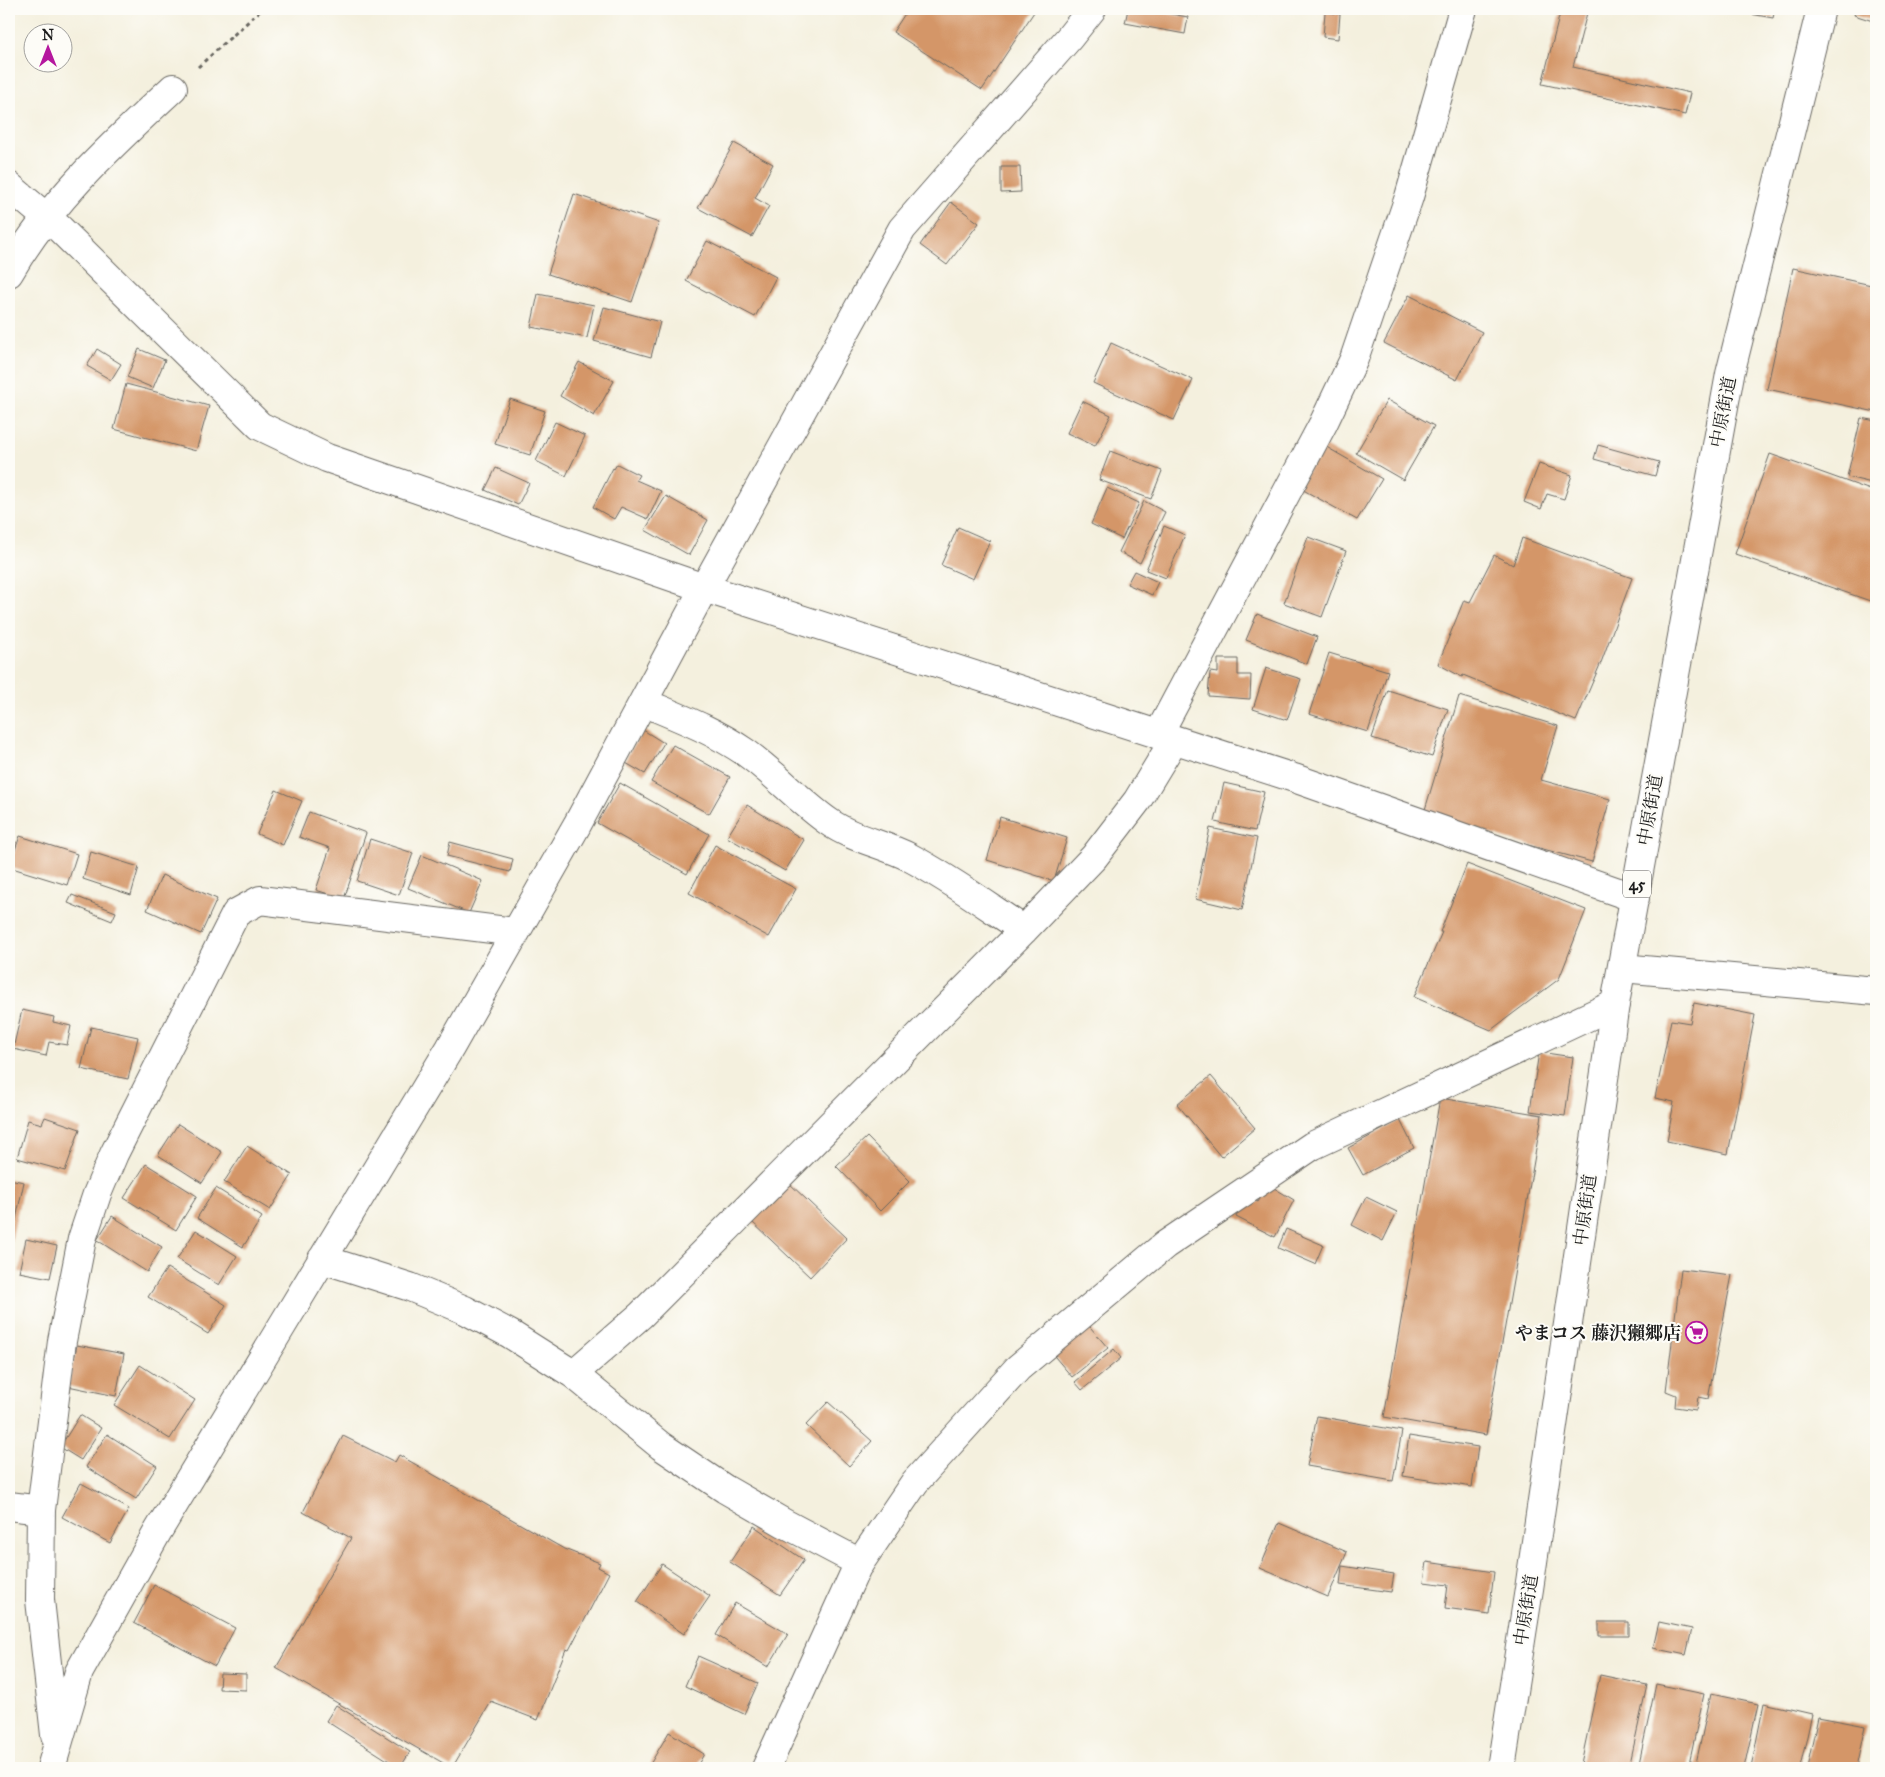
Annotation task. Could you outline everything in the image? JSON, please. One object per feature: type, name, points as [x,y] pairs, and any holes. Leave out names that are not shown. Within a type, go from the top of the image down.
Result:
[{"type":"street","points":[[54,1759],[79,1672],[158,1531],[450,1048],[577,825],[704,588],[902,230],[1092,9]]},
{"type":"street","points":[[572,1374],[641,1315],[1024,930],[1094,857],[1137,801],[1166,737],[1354,359],[1409,197],[1463,9]]},
{"type":"street","name":"中原街道","points":[[1501,1768],[1530,1589],[1615,1004],[1634,898],[1730,374],[1821,9]]},
{"type":"street","points":[[9,273],[46,217],[100,156],[173,88]]},
{"type":"street","points":[[9,186],[46,217],[260,426],[327,458],[704,588],[1294,778],[1634,898]]},
{"type":"street","points":[[643,702],[703,727],[744,752],[780,779],[830,824],[907,856],[1024,930]]},
{"type":"street","points":[[54,1759],[40,1600],[41,1510],[62,1342],[82,1239],[96,1194],[148,1086],[236,913],[260,900],[516,932]]},
{"type":"street","points":[[1622,968],[1876,991]]},
{"type":"street","points":[[766,1768],[860,1563],[915,1482],[1018,1368],[1164,1245],[1312,1146],[1615,1004]]},
{"type":"street","points":[[322,1259],[410,1287],[465,1310],[510,1334],[572,1374],[661,1446],[725,1489],[860,1563]]},
{"type":"street","points":[[9,1506],[41,1510]]},
{"type":"path","points":[[173,88],[262,9]]},
{"type":"building","points":[[908,9],[1036,9],[982,90],[893,32]]},
{"type":"building","points":[[1128,9],[1142,9],[1188,17],[1185,34],[1125,23]]},
{"type":"building","points":[[1561,9],[1588,9],[1573,67],[1690,93],[1685,115],[1542,84]]},
{"type":"building","points":[[1722,9],[1775,9],[1773,18]]},
{"type":"building","points":[[1856,9],[1876,9],[1876,22],[1854,15]]},
{"type":"building","points":[[1325,12],[1340,14],[1338,39],[1323,37]]},
{"type":"building","points":[[734,143],[773,164],[755,198],[769,206],[752,237],[698,208]]},
{"type":"building","points":[[1001,167],[1020,167],[1021,192],[1001,193]]},
{"type":"building","points":[[574,194],[659,223],[632,302],[548,274]]},
{"type":"building","points":[[951,202],[979,223],[947,265],[920,245]]},
{"type":"building","points":[[707,241],[776,277],[755,317],[686,281]]},
{"type":"building","points":[[1793,268],[1876,286],[1876,412],[1767,389]]},
{"type":"building","points":[[538,294],[594,305],[587,338],[531,327]]},
{"type":"building","points":[[1409,295],[1482,332],[1457,380],[1384,343]]},
{"type":"building","points":[[604,307],[660,322],[651,357],[594,341]]},
{"type":"building","points":[[1111,343],[1193,380],[1174,420],[1093,383]]},
{"type":"building","points":[[97,349],[121,364],[111,380],[87,366]]},
{"type":"building","points":[[139,349],[165,360],[153,388],[127,377]]},
{"type":"building","points":[[579,362],[614,381],[594,416],[560,396]]},
{"type":"building","points":[[126,384],[209,406],[196,451],[114,429]]},
{"type":"building","points":[[510,399],[545,411],[530,455],[495,444]]},
{"type":"building","points":[[1387,400],[1434,426],[1403,480],[1356,453]]},
{"type":"building","points":[[1082,401],[1111,415],[1095,446],[1067,433]]},
{"type":"building","points":[[1861,418],[1876,421],[1876,484],[1847,477]]},
{"type":"building","points":[[555,422],[585,436],[566,476],[536,461]]},
{"type":"building","points":[[1323,445],[1382,479],[1357,520],[1298,487]]},
{"type":"building","points":[[1598,445],[1659,462],[1655,476],[1594,459]]},
{"type":"building","points":[[1110,451],[1162,471],[1151,499],[1099,480]]},
{"type":"building","points":[[1770,454],[1876,492],[1876,603],[1735,554]]},
{"type":"building","points":[[617,464],[639,475],[636,480],[661,491],[648,519],[621,507],[614,519],[593,507],[613,468]]},
{"type":"building","points":[[1539,464],[1572,475],[1564,499],[1547,494],[1541,509],[1524,502]]},
{"type":"building","points":[[496,468],[529,483],[518,505],[485,490]]},
{"type":"building","points":[[1107,488],[1139,503],[1122,539],[1091,524]]},
{"type":"building","points":[[666,496],[708,520],[689,555],[645,530]]},
{"type":"building","points":[[1144,501],[1165,512],[1140,563],[1119,552]]},
{"type":"building","points":[[1164,526],[1185,535],[1166,578],[1146,570]]},
{"type":"building","points":[[958,527],[990,541],[973,579],[941,565]]},
{"type":"building","points":[[1308,537],[1346,551],[1322,617],[1284,603]]},
{"type":"building","points":[[1522,538],[1632,578],[1602,660],[1576,721],[1463,675],[1462,677],[1438,664],[1464,600],[1470,602],[1494,555],[1513,565]]},
{"type":"building","points":[[1134,571],[1158,582],[1152,595],[1127,584]]},
{"type":"building","points":[[1257,614],[1317,637],[1307,664],[1246,640]]},
{"type":"building","points":[[1329,653],[1388,671],[1368,732],[1309,714]]},
{"type":"building","points":[[1218,659],[1238,659],[1238,675],[1251,675],[1250,699],[1208,696],[1210,672],[1218,673]]},
{"type":"building","points":[[1266,668],[1301,679],[1287,720],[1253,709]]},
{"type":"building","points":[[1388,690],[1448,709],[1432,757],[1372,738]]},
{"type":"building","points":[[1459,696],[1558,726],[1541,780],[1610,799],[1592,862],[1513,841],[1424,813]]},
{"type":"building","points":[[643,730],[664,743],[645,774],[624,762]]},
{"type":"building","points":[[673,745],[730,777],[709,814],[651,782]]},
{"type":"building","points":[[620,783],[709,834],[687,874],[597,823]]},
{"type":"building","points":[[1224,783],[1264,792],[1255,831],[1215,822]]},
{"type":"building","points":[[276,790],[302,801],[283,845],[257,834]]},
{"type":"building","points":[[747,805],[804,840],[785,871],[727,837]]},
{"type":"building","points":[[309,812],[366,833],[344,899],[316,890],[330,848],[299,837]]},
{"type":"building","points":[[1000,817],[1067,838],[1054,881],[987,860]]},
{"type":"building","points":[[1210,828],[1257,838],[1242,910],[1195,899]]},
{"type":"building","points":[[20,836],[77,854],[67,885],[9,867]]},
{"type":"building","points":[[9,839],[16,842],[9,861]]},
{"type":"building","points":[[370,839],[413,853],[399,895],[357,881]]},
{"type":"building","points":[[450,842],[513,859],[510,872],[447,856]]},
{"type":"building","points":[[715,845],[796,889],[769,937],[689,893]]},
{"type":"building","points":[[91,852],[139,867],[131,895],[83,879]]},
{"type":"building","points":[[422,855],[483,881],[469,913],[408,888]]},
{"type":"building","points":[[1467,864],[1586,910],[1559,979],[1491,1030],[1414,997],[1442,932],[1440,932]]},
{"type":"building","points":[[162,875],[217,899],[201,934],[147,910]]},
{"type":"building","points":[[72,895],[116,912],[112,921],[68,903]]},
{"type":"building","points":[[1694,1003],[1755,1015],[1728,1154],[1667,1141],[1674,1102],[1655,1098],[1671,1020],[1690,1023]]},
{"type":"building","points":[[22,1010],[54,1017],[53,1022],[71,1026],[67,1045],[49,1042],[46,1056],[13,1049]]},
{"type":"building","points":[[91,1027],[138,1037],[128,1079],[81,1069]]},
{"type":"building","points":[[1539,1052],[1573,1057],[1565,1116],[1530,1111]]},
{"type":"building","points":[[1211,1076],[1255,1128],[1221,1157],[1177,1104]]},
{"type":"building","points":[[1440,1098],[1542,1115],[1486,1435],[1384,1417]]},
{"type":"building","points":[[45,1117],[80,1129],[65,1171],[17,1158],[28,1120],[42,1124]]},
{"type":"building","points":[[1400,1120],[1414,1148],[1363,1175],[1348,1148]]},
{"type":"building","points":[[178,1124],[222,1152],[202,1183],[158,1155]]},
{"type":"building","points":[[867,1137],[910,1181],[880,1211],[836,1166]]},
{"type":"building","points":[[247,1146],[292,1175],[270,1210],[224,1182]]},
{"type":"building","points":[[146,1164],[197,1196],[176,1230],[124,1198]]},
{"type":"building","points":[[9,1179],[24,1182],[10,1247],[9,1246]]},
{"type":"building","points":[[788,1182],[847,1238],[810,1277],[751,1221]]},
{"type":"building","points":[[1269,1185],[1294,1200],[1275,1237],[1236,1217],[1246,1196],[1258,1202]]},
{"type":"building","points":[[216,1188],[262,1217],[243,1247],[197,1218]]},
{"type":"building","points":[[1366,1197],[1397,1212],[1383,1241],[1352,1225]]},
{"type":"building","points":[[112,1216],[162,1247],[147,1272],[97,1240]]},
{"type":"building","points":[[1286,1229],[1323,1245],[1315,1264],[1278,1248]]},
{"type":"building","points":[[196,1230],[237,1256],[219,1285],[177,1259]]},
{"type":"building","points":[[26,1239],[57,1246],[50,1278],[19,1272]]},
{"type":"building","points":[[167,1268],[226,1305],[208,1334],[148,1297]]},
{"type":"building","name":"やまコス 藤沢獺郷店","points":[[1681,1269],[1732,1275],[1708,1399],[1698,1397],[1696,1410],[1675,1407],[1676,1395],[1666,1391]]},
{"type":"building","points":[[1085,1321],[1108,1348],[1072,1377],[1049,1350]]},
{"type":"building","points":[[77,1345],[124,1354],[116,1396],[68,1386]]},
{"type":"building","points":[[1114,1349],[1121,1358],[1082,1390],[1075,1382]]},
{"type":"building","points":[[140,1365],[195,1400],[170,1439],[114,1405]]},
{"type":"building","points":[[828,1402],[872,1441],[849,1466],[806,1425]]},
{"type":"building","points":[[80,1415],[101,1428],[81,1460],[60,1447]]},
{"type":"building","points":[[1317,1416],[1402,1431],[1393,1481],[1307,1466]]},
{"type":"building","points":[[107,1434],[157,1466],[136,1499],[86,1467]]},
{"type":"building","points":[[343,1436],[395,1462],[399,1455],[564,1549],[600,1563],[598,1567],[609,1573],[569,1650],[566,1649],[538,1720],[491,1702],[452,1768],[276,1668],[351,1538],[303,1512]]},
{"type":"building","points":[[1409,1436],[1478,1447],[1472,1487],[1403,1476]]},
{"type":"building","points":[[81,1483],[129,1509],[110,1543],[62,1517]]},
{"type":"building","points":[[1279,1523],[1347,1552],[1328,1597],[1260,1568]]},
{"type":"building","points":[[754,1526],[804,1560],[780,1595],[730,1562]]},
{"type":"building","points":[[1427,1562],[1494,1572],[1489,1614],[1445,1608],[1448,1585],[1424,1582]]},
{"type":"building","points":[[662,1564],[710,1596],[684,1634],[637,1602]]},
{"type":"building","points":[[1342,1566],[1394,1574],[1391,1592],[1340,1585]]},
{"type":"building","points":[[154,1585],[235,1628],[215,1666],[134,1623]]},
{"type":"building","points":[[735,1603],[788,1634],[768,1667],[716,1635]]},
{"type":"building","points":[[1599,1622],[1629,1622],[1629,1636],[1599,1636]]},
{"type":"building","points":[[1659,1622],[1692,1629],[1686,1655],[1653,1648]]},
{"type":"building","points":[[698,1656],[758,1683],[744,1714],[685,1686]]},
{"type":"building","points":[[220,1673],[246,1674],[246,1690],[219,1689]]},
{"type":"building","points":[[1600,1675],[1647,1685],[1629,1768],[1580,1768]]},
{"type":"building","points":[[1656,1684],[1704,1694],[1688,1768],[1638,1768]]},
{"type":"building","points":[[1711,1694],[1758,1704],[1744,1768],[1695,1768]]},
{"type":"building","points":[[1764,1703],[1812,1714],[1800,1768],[1751,1768]]},
{"type":"building","points":[[336,1705],[410,1752],[400,1768],[326,1721]]},
{"type":"building","points":[[1818,1717],[1866,1726],[1857,1768],[1807,1768]]},
{"type":"building","points":[[669,1732],[704,1754],[696,1768],[652,1768],[649,1766]]},
{"type":"place","name":"やまコス 藤沢獺郷店","points":[[1697,1333]]}]
